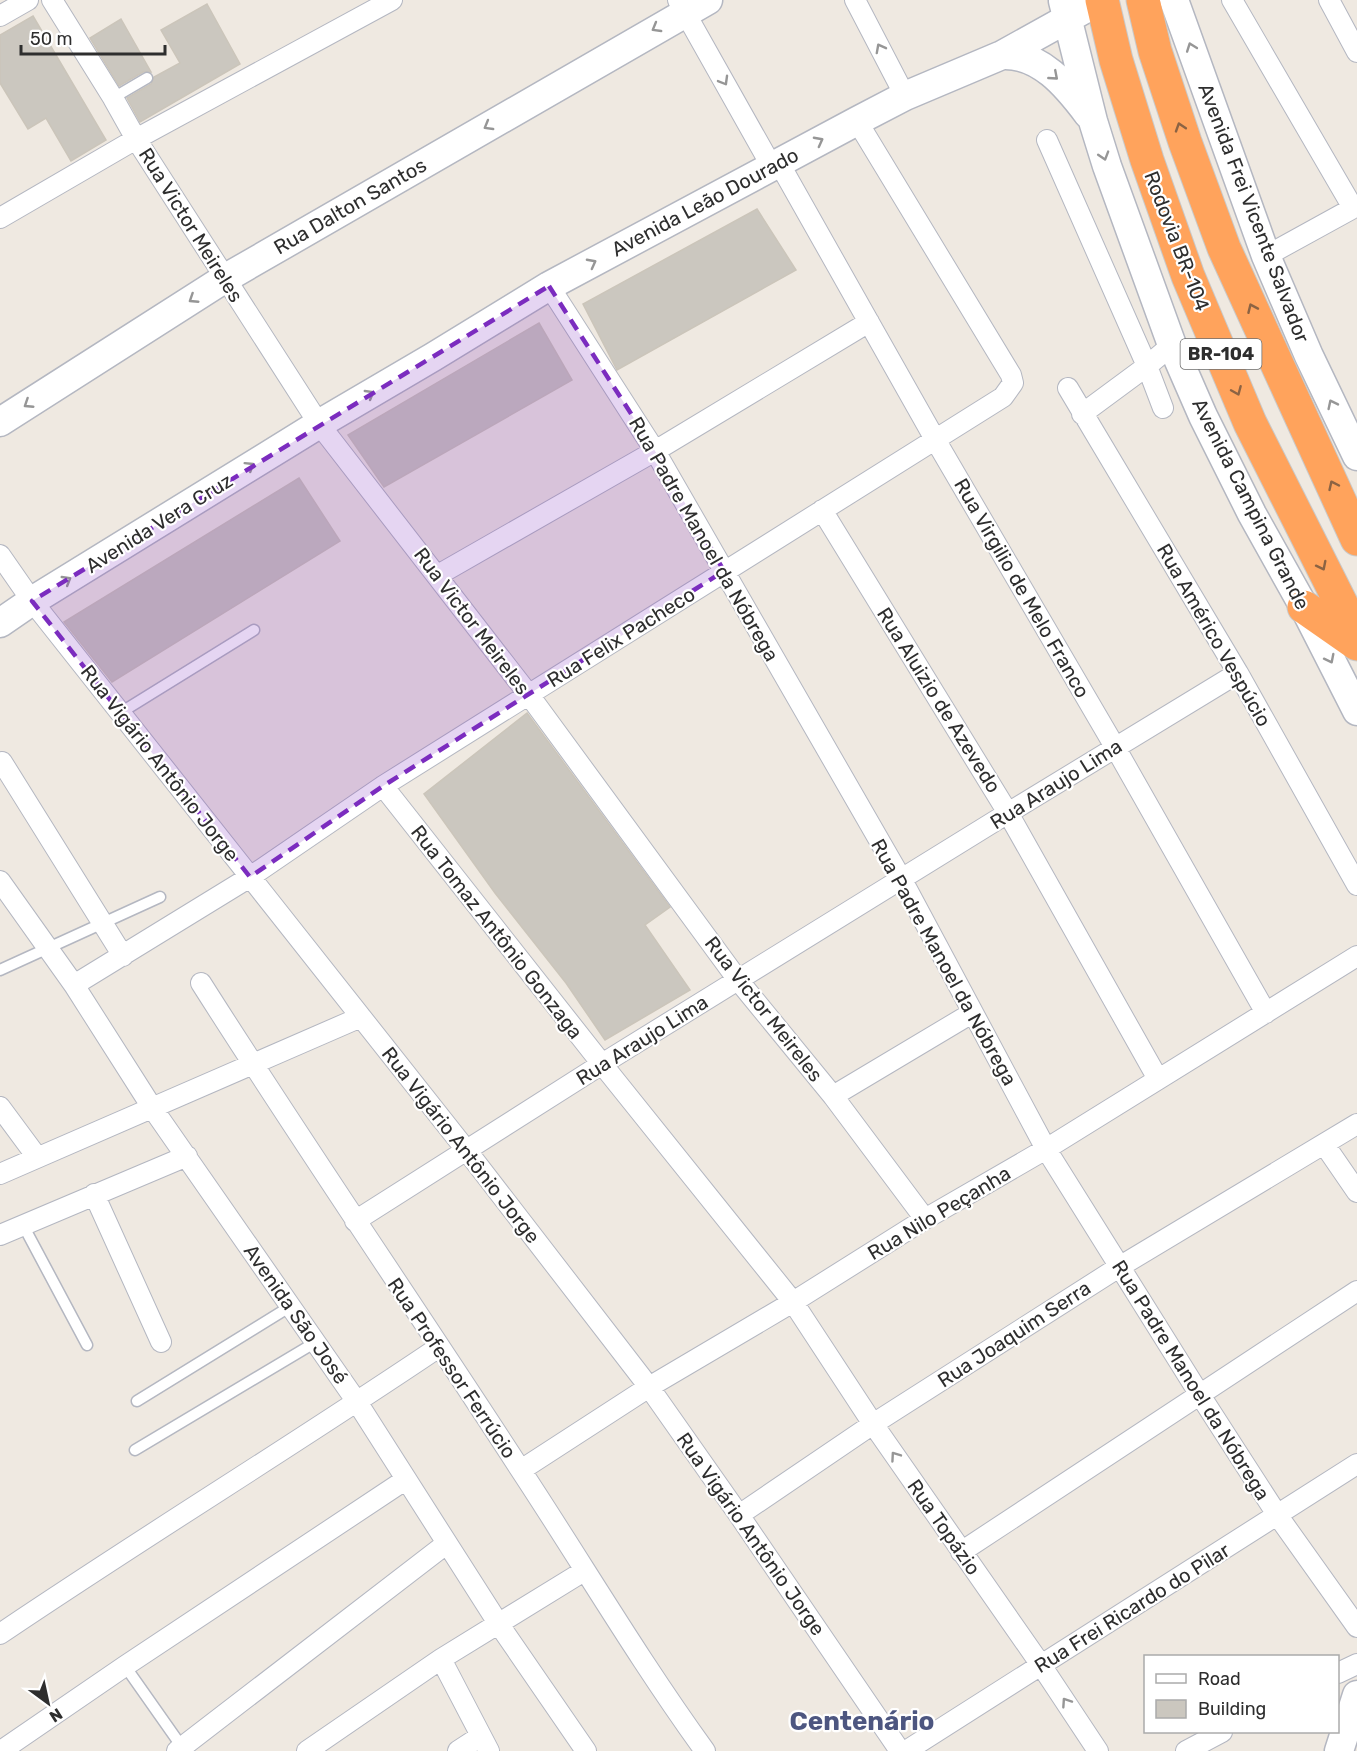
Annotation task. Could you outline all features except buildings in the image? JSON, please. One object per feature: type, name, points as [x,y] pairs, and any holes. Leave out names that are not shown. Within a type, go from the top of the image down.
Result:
[{"type":"highway","name":"Rodovia BR-104","points":[[1101,0],[1116,60],[1146,160],[1188,276],[1250,423],[1357,635]]},
{"type":"highway","name":"BR-104","points":[[1143,0],[1155,51],[1224,248],[1357,538]]},
{"type":"highway","points":[[1304,607],[1357,644]]},
{"type":"main road","name":"Avenida Leão Dourado","points":[[319,424],[549,286],[905,96],[1002,55],[1065,9],[1101,0]]},
{"type":"main road","name":"Avenida Frei Vicente Salvador","points":[[1174,0],[1266,256],[1309,356],[1357,456]]},
{"type":"main road","name":"Rua Dalton Santos","points":[[0,422],[224,279],[690,4]]},
{"type":"main road","name":"Avenida Campina Grande","points":[[1065,9],[1093,121],[1115,192],[1172,345],[1203,416],[1252,514],[1304,607],[1357,711]]},
{"type":"main road","points":[[1002,55],[1014,54],[1046,69],[1067,88],[1093,121]]},
{"type":"main road","name":"Avenida Vera Cruz","points":[[0,623],[319,424]]},
{"type":"main road","points":[[1339,1751],[1357,1695]]},
{"type":"street","points":[[0,16],[28,0]]},
{"type":"street","name":"Rua Victor Meireles","points":[[52,0],[224,279],[319,424],[438,574],[738,980],[834,1096],[925,1219]]},
{"type":"street","points":[[0,218],[136,139],[392,0]]},
{"type":"street","points":[[855,0],[905,96]]},
{"type":"street","points":[[1232,0],[1355,207],[1266,256]]},
{"type":"street","points":[[1329,0],[1357,52]]},
{"type":"street","name":"Rua Virgilio de Melo Franco","points":[[690,4],[776,165],[1115,747],[1266,1013]]},
{"type":"street","name":"Rua Felix Pacheco","points":[[74,985],[250,877],[383,786],[1003,397],[1013,383],[1011,375],[857,121]]},
{"type":"street","points":[[1047,140],[1147,366],[1163,408]]},
{"type":"street","name":"Rua Padre Manoel da Nóbrega","points":[[549,286],[655,451],[902,880],[1046,1149],[1278,1516],[1357,1627]]},
{"type":"street","points":[[438,574],[655,451],[869,322]]},
{"type":"street","points":[[1082,414],[1172,345]]},
{"type":"street","name":"Rua Américo Vespúcio","points":[[1068,388],[1239,673],[1357,885]]},
{"type":"street","name":"Rua Aluizio de Azevedo","points":[[822,510],[1008,813],[1158,1079]]},
{"type":"street","name":"Rua Vigário Antônio Jorge","points":[[0,555],[32,601],[467,1151],[649,1387],[900,1751]]},
{"type":"street","name":"Rua Araujo Lima","points":[[355,1221],[602,1064],[1115,747],[1239,673]]},
{"type":"street","points":[[2,762],[123,956]]},
{"type":"street","name":"Rua Tomaz Antônio Gonzaga","points":[[383,786],[793,1302]]},
{"type":"street","name":"Avenida São José","points":[[0,881],[74,985],[153,1109],[357,1402],[498,1623],[586,1751]]},
{"type":"street","name":"Rua Nilo Peçanha","points":[[521,1470],[649,1387],[793,1302],[925,1219],[1046,1149],[1357,956]]},
{"type":"street","name":"Rua Professor Ferrúcio","points":[[201,983],[253,1066],[521,1470],[666,1697],[705,1751]]},
{"type":"street","points":[[834,1096],[972,1013]]},
{"type":"street","points":[[0,1174],[253,1066],[361,1017]]},
{"type":"street","points":[[0,1107],[37,1157]]},
{"type":"street","name":"Rua Joaquim Serra","points":[[739,1515],[873,1424],[1119,1267],[1357,1124]]},
{"type":"street","points":[[1324,1144],[1357,1192]]},
{"type":"street","points":[[0,1235],[187,1156]]},
{"type":"street","points":[[93,1194],[161,1342]]},
{"type":"street","points":[[961,1552],[1357,1291]]},
{"type":"street","name":"Rua Topázio","points":[[793,1302],[873,1424],[1098,1751]]},
{"type":"street","points":[[0,1634],[103,1564],[439,1347]]},
{"type":"street","name":"Rua Frei Ricardo do Pilar","points":[[906,1751],[1357,1464]]},
{"type":"street","points":[[2,1751],[125,1666],[405,1480]]},
{"type":"street","points":[[180,1749],[447,1544]]},
{"type":"street","points":[[307,1751],[441,1659],[584,1571]]},
{"type":"street","points":[[441,1659],[485,1743],[458,1751]]},
{"type":"street","points":[[1339,1673],[1357,1664]]},
{"type":"street","points":[[1186,1751],[1218,1733]]},
{"type":"lane","points":[[113,98],[147,78]]},
{"type":"lane","points":[[120,713],[254,630]]},
{"type":"lane","points":[[0,970],[160,897]]},
{"type":"lane","points":[[24,1225],[87,1345]]},
{"type":"lane","points":[[137,1401],[291,1306]]},
{"type":"lane","points":[[135,1450],[316,1342]]},
{"type":"lane","points":[[125,1666],[180,1749]]},
{"type":"highlighted area","points":[[549,286],[655,451],[724,571],[383,786],[250,877],[32,601]]},
{"type":"district","name":"Centenário","points":[[862,1721]]}]
